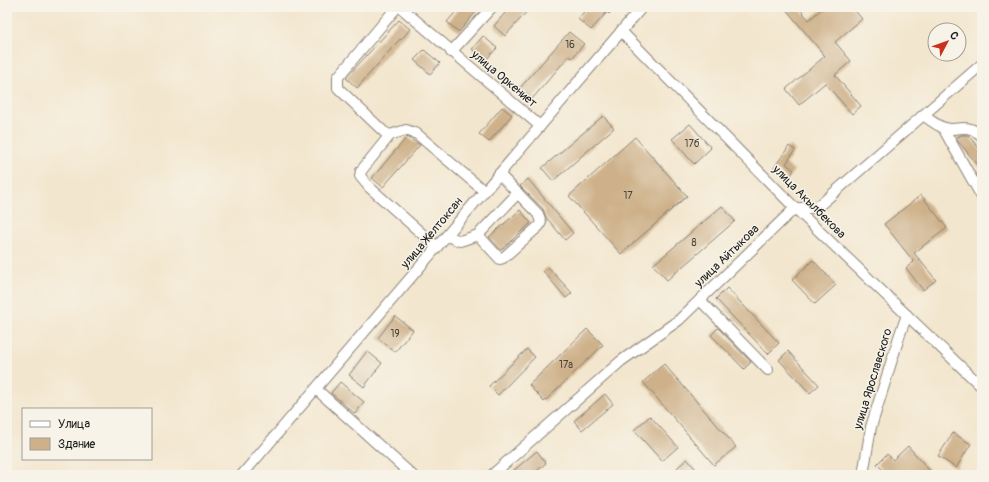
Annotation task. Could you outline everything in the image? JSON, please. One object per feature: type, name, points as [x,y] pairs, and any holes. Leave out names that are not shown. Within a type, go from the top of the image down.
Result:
[{"type":"street","name":"улица Оркениет","points":[[398,7],[540,126]]},
{"type":"street","points":[[390,135],[380,129],[338,88],[337,82],[338,77],[398,7]]},
{"type":"street","name":"улица Оркениет","points":[[451,52],[492,7]]},
{"type":"street","name":"улица Желтоксан","points":[[242,475],[642,7]]},
{"type":"street","name":"улица Акылбекова","points":[[621,31],[794,208],[982,388]]},
{"type":"street","points":[[794,208],[813,208],[821,204],[982,64]]},
{"type":"street","points":[[923,115],[943,128],[982,197]]},
{"type":"street","points":[[943,128],[963,126],[976,130],[982,136]]},
{"type":"street","points":[[437,248],[369,187],[360,176],[361,171],[390,135],[406,130],[417,134],[484,191]]},
{"type":"street","points":[[478,235],[497,258],[503,258],[539,226],[541,217],[499,174]]},
{"type":"street","points":[[447,236],[460,241],[478,235],[518,194]]},
{"type":"street","name":"улица Айтыкова","points":[[492,475],[621,361],[680,320],[794,208]]},
{"type":"street","points":[[700,300],[768,370]]},
{"type":"street","name":"улица Ярославского","points":[[863,475],[871,427],[907,316]]},
{"type":"street","points":[[316,389],[412,475]]},
{"type":"building","points":[[460,7],[480,7],[459,32],[447,22]]},
{"type":"building","points":[[510,7],[531,7],[505,36],[494,26]]},
{"type":"building","points":[[588,7],[615,7],[609,14],[607,12],[591,30],[578,19]]},
{"type":"building","points":[[784,7],[798,7],[809,20],[824,7],[852,7],[862,19],[835,42],[851,61],[835,75],[861,106],[852,114],[825,83],[799,105],[786,89],[825,56]]},
{"type":"building","points":[[399,20],[410,29],[357,88],[346,78]]},
{"type":"building","points":[[569,32],[584,44],[572,58],[569,56],[532,99],[520,88]]},
{"type":"building","points":[[483,36],[497,48],[485,61],[472,49]]},
{"type":"building","points":[[424,50],[440,63],[430,74],[414,60]]},
{"type":"building","points":[[502,107],[512,115],[489,142],[479,134]]},
{"type":"building","points":[[603,116],[614,128],[553,181],[542,168]]},
{"type":"building","points":[[690,124],[711,148],[694,164],[672,139]]},
{"type":"building","points":[[961,135],[968,135],[982,152],[982,170],[957,140],[956,138]]},
{"type":"building","points":[[407,137],[420,145],[383,187],[372,178]]},
{"type":"building","points":[[635,137],[687,196],[621,254],[569,196]]},
{"type":"building","points":[[789,146],[795,150],[786,164],[794,170],[788,179],[774,168]]},
{"type":"building","points":[[528,179],[573,233],[565,240],[546,217],[543,209],[520,186]]},
{"type":"building","points":[[921,195],[947,228],[914,253],[936,280],[923,290],[906,268],[914,262],[884,224]]},
{"type":"building","points":[[722,206],[735,221],[667,280],[653,265]]},
{"type":"building","points":[[520,210],[531,223],[501,250],[489,237]]},
{"type":"building","points":[[813,260],[836,285],[815,304],[792,280]]},
{"type":"building","points":[[548,267],[572,293],[566,298],[543,271]]},
{"type":"building","points":[[727,288],[779,343],[768,354],[716,299]]},
{"type":"building","points":[[395,316],[413,330],[395,352],[378,338]]},
{"type":"building","points":[[718,328],[751,362],[744,369],[711,335]]},
{"type":"building","points":[[587,329],[603,345],[544,402],[529,385]]},
{"type":"building","points":[[527,349],[535,357],[498,395],[489,386]]},
{"type":"building","points":[[367,351],[382,363],[364,387],[349,375]]},
{"type":"building","points":[[788,351],[819,385],[810,393],[779,360]]},
{"type":"building","points":[[664,364],[736,447],[714,465],[643,382]]},
{"type":"building","points":[[340,382],[364,402],[355,414],[331,393]]},
{"type":"building","points":[[605,394],[613,404],[582,430],[574,421]]},
{"type":"building","points":[[650,416],[678,447],[662,461],[634,430]]},
{"type":"building","points":[[953,433],[971,444],[956,468],[938,456]]},
{"type":"building","points":[[908,446],[931,472],[928,475],[888,475],[877,464],[887,454],[893,460]]},
{"type":"building","points":[[537,451],[546,463],[532,475],[518,475],[514,470]]},
{"type":"building","points":[[687,459],[701,475],[684,475],[677,468]]}]
